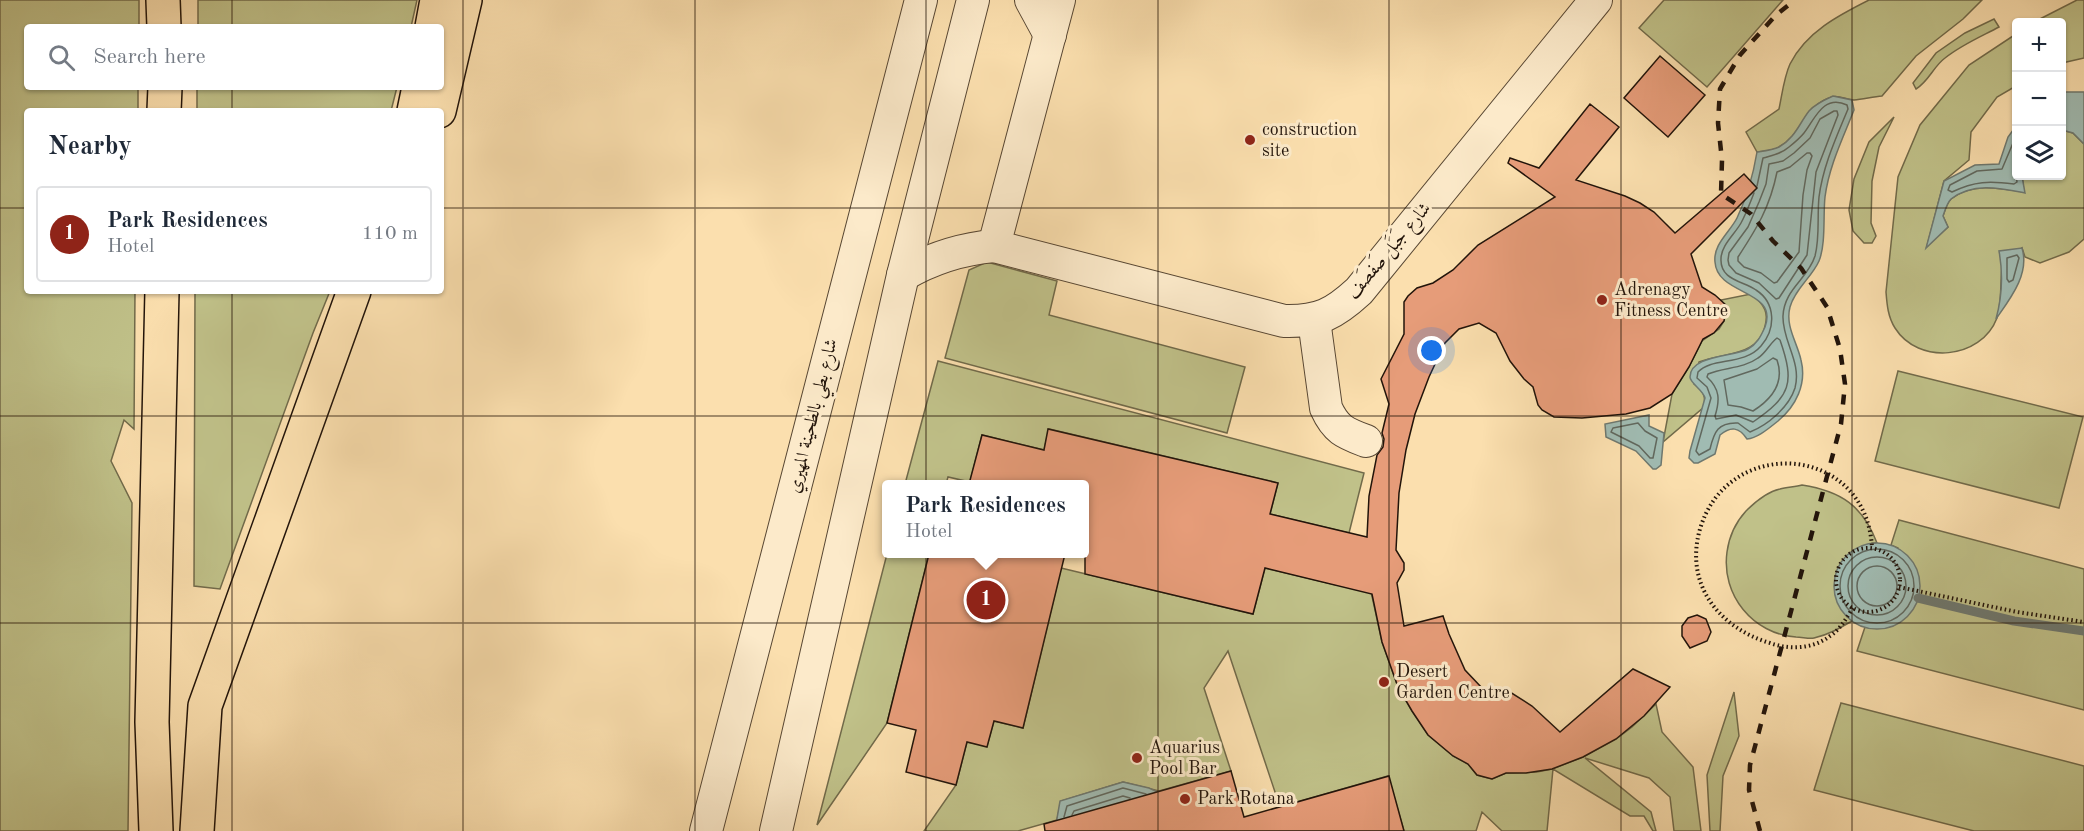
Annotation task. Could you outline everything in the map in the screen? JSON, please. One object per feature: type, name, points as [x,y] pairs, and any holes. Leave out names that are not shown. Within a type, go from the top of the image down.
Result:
[{"type":"highway","points":[[163,0],[164,24]]},
{"type":"highway","points":[[433,24],[437,0]]},
{"type":"highway","points":[[444,90],[465,0]]},
{"type":"highway","points":[[164,108],[165,90]]},
{"type":"highway","points":[[415,108],[418,90]]},
{"type":"highway","points":[[440,108],[444,90]]},
{"type":"highway","points":[[156,831],[153,722],[162,294]]},
{"type":"highway","points":[[197,831],[205,706],[353,294]]},
{"type":"street","name":"شارع بطي بالطحينة المهيري","points":[[706,831],[921,0]]},
{"type":"street","points":[[776,831],[903,275],[974,0]]},
{"type":"street","points":[[1031,0],[1050,35]]},
{"type":"street","points":[[994,246],[1059,0]]},
{"type":"street","name":"شارع جَبَل صَفصَف","points":[[903,275],[924,262],[946,254],[970,248],[994,246],[1284,321],[1314,320],[1329,315],[1342,307],[1359,291],[1596,0]]},
{"type":"street","points":[[1314,320],[1326,408],[1331,419],[1344,433],[1366,441]]},
{"type":"path","points":[[1853,608],[1839,630],[1818,643],[1795,648],[1782,647],[1751,638],[1735,629],[1721,616],[1706,593],[1697,566],[1700,530],[1707,511],[1718,496],[1744,474],[1766,465],[1804,464],[1822,469],[1852,492],[1869,526],[1872,548]]},
{"type":"path","points":[[1872,548],[1884,552],[1893,560],[1899,571],[1901,583],[1899,587],[1897,595],[1889,604],[1878,610],[1865,612],[1853,608],[1843,600],[1837,589],[1840,565],[1848,555],[1859,549],[1872,548]]},
{"type":"path","points":[[1899,587],[2017,612],[2084,622]]},
{"type":"green space","points":[[0,0],[139,0],[139,24],[24,24],[24,90],[138,90],[138,108],[24,108],[24,294],[135,294],[134,429],[124,420],[111,461],[132,503],[128,831],[0,831]]},
{"type":"green space","points":[[198,0],[417,0],[412,24],[198,24]]},
{"type":"green space","points":[[1664,0],[1783,0],[1707,87],[1639,28]]},
{"type":"green space","points":[[1869,0],[1982,0],[1963,19],[1916,56],[1882,96],[1854,100],[1832,97],[1823,101],[1809,113],[1787,142],[1774,149],[1757,152],[1746,132],[1779,109],[1786,75],[1797,53],[1824,26]]},
{"type":"green space","points":[[2077,0],[2084,0],[2084,58],[2066,62],[2066,18],[2042,18]]},
{"type":"green space","points":[[1994,19],[1999,27],[1951,53],[1916,89],[1913,83],[1936,53],[1965,33]]},
{"type":"green space","points":[[2012,37],[2012,88],[1997,97],[1971,132],[1969,160],[1944,181],[1927,246],[1948,227],[1943,216],[1951,199],[1959,194],[1977,188],[2024,192],[2022,180],[2066,180],[2066,131],[2073,133],[2084,144],[2084,239],[2069,252],[2040,263],[2025,257],[2022,248],[2002,268],[1999,312],[1989,332],[1978,342],[1964,349],[1949,353],[1933,352],[1918,348],[1905,340],[1895,328],[1888,311],[1886,292],[1898,177],[1920,125],[1969,65]]},
{"type":"green space","points":[[197,90],[396,90],[392,108],[197,108]]},
{"type":"green space","points":[[1894,117],[1879,147],[1872,181],[1871,223],[1876,236],[1872,243],[1864,243],[1853,231],[1849,210],[1854,179],[1869,142]]},
{"type":"green space","points":[[987,262],[1057,281],[1049,315],[1245,367],[1227,433],[945,358],[969,270]]},
{"type":"green space","points":[[195,294],[329,294],[220,589],[194,586]]},
{"type":"green space","points":[[1751,294],[1765,309],[1766,321],[1763,333],[1749,348],[1699,362],[1694,384],[1703,394],[1704,407],[1663,442],[1672,394],[1702,341],[1719,329],[1724,321],[1726,309],[1721,300]]},
{"type":"green space","points":[[938,361],[1364,473],[1349,533],[1270,514],[1278,483],[1049,429],[1044,450],[982,435],[971,480],[948,477],[947,480],[906,480]]},
{"type":"green space","points":[[1898,371],[2083,417],[2059,508],[1875,461]]},
{"type":"green space","points":[[1802,485],[1828,491],[1849,502],[1865,519],[1877,543],[1872,543],[1847,616],[1852,621],[1829,633],[1812,638],[1780,634],[1754,620],[1743,610],[1735,597],[1726,568],[1731,536],[1746,511],[1770,492]]},
{"type":"green space","points":[[1899,520],[2084,569],[2084,710],[1857,651],[1865,627],[1889,627],[1902,620],[1898,548],[1891,545]]},
{"type":"green space","points":[[886,558],[928,558],[887,723],[817,825]]},
{"type":"green space","points":[[1061,568],[1253,614],[1265,568],[1336,585],[1360,576],[1370,587],[1382,642],[1398,687],[1412,711],[1428,735],[1453,756],[1468,764],[1477,775],[1492,779],[1506,773],[1537,772],[1583,757],[1616,739],[1656,704],[1662,732],[1693,767],[1701,831],[1674,831],[1670,797],[1649,778],[1585,758],[1651,812],[1656,831],[1653,831],[1644,816],[1630,816],[1553,769],[1547,831],[1502,831],[1482,812],[1476,831],[1404,831],[1388,776],[1280,807],[1228,651],[1204,688],[1231,771],[1159,791],[1123,782],[1061,801],[1057,820],[1018,831],[924,831],[956,785],[967,742],[987,746],[994,721],[1023,728]]},
{"type":"green space","points":[[1734,692],[1739,736],[1723,776],[1720,831],[1710,831],[1707,775]]},
{"type":"green space","points":[[1841,703],[2084,766],[2084,831],[1974,831],[1814,790]]},
{"type":"water","points":[[2066,92],[2084,92],[2084,144],[2073,133],[2066,131]]},
{"type":"water","points":[[1833,96],[1852,100],[1854,110],[1837,152],[1827,186],[1823,246],[1819,261],[1796,294],[1790,307],[1790,327],[1802,369],[1799,394],[1790,409],[1763,432],[1747,439],[1738,430],[1728,430],[1720,435],[1715,454],[1694,463],[1689,458],[1690,451],[1705,398],[1690,377],[1692,370],[1697,364],[1751,347],[1762,334],[1767,315],[1763,306],[1756,299],[1726,281],[1718,273],[1715,262],[1717,250],[1741,210],[1750,185],[1757,152],[1779,147],[1793,135],[1811,109]]},
{"type":"water","points":[[2012,132],[2012,180],[2023,180],[2025,193],[2006,189],[1977,188],[1959,194],[1951,199],[1943,216],[1948,227],[1926,248],[1944,181],[1975,165],[1999,164]]},
{"type":"water","points":[[2022,248],[2024,258],[2021,277],[1996,319],[2001,285],[1999,251]]},
{"type":"water","points":[[1649,415],[1649,426],[1664,433],[1661,465],[1656,469],[1653,469],[1636,451],[1606,437],[1605,424]]},
{"type":"water","points":[[1877,543],[1893,547],[1907,556],[1916,570],[1920,586],[1916,602],[1907,616],[1893,625],[1877,629],[1861,625],[1847,616],[1838,602],[1834,586],[1838,570],[1847,556],[1861,547]]},
{"type":"water","points":[[1123,782],[1149,788],[1162,794],[1056,824],[1060,801]]},
{"type":"building","points":[[1660,56],[1705,95],[1668,137],[1624,98]]},
{"type":"building","points":[[1590,104],[1619,127],[1576,180],[1640,203],[1654,212],[1675,233],[1744,174],[1757,188],[1691,254],[1702,287],[1727,306],[1724,321],[1714,333],[1703,339],[1672,394],[1650,408],[1626,414],[1582,418],[1554,417],[1538,405],[1533,387],[1510,361],[1496,333],[1479,323],[1459,329],[1445,343],[1415,414],[1399,493],[1396,550],[1404,563],[1404,570],[1397,583],[1404,626],[1443,616],[1465,670],[1483,689],[1510,692],[1532,706],[1560,732],[1633,669],[1670,687],[1644,716],[1616,739],[1583,757],[1552,769],[1506,773],[1492,779],[1477,775],[1468,764],[1453,756],[1428,735],[1398,687],[1382,642],[1372,594],[1265,568],[1253,614],[1085,574],[1085,558],[1089,558],[1089,480],[970,480],[982,435],[1044,450],[1048,429],[1278,483],[1270,514],[1367,537],[1369,496],[1377,455],[1383,447],[1382,433],[1389,404],[1381,379],[1404,334],[1404,302],[1417,288],[1433,283],[1453,270],[1478,245],[1555,197],[1508,163],[1510,158],[1539,168]]},
{"type":"building","points":[[928,558],[1064,558],[1023,728],[994,721],[987,747],[967,742],[956,785],[906,772],[916,730],[887,723]]},
{"type":"building","points":[[1697,615],[1706,619],[1711,632],[1707,641],[1690,648],[1682,636],[1682,626],[1688,618]]},
{"type":"building","name":"Park Rotana","points":[[1231,771],[1244,817],[1389,776],[1404,831],[1045,831],[1044,824]]},
{"type":"waterway","points":[[1918,598],[2014,621],[2084,631]]},
{"type":"railway","points":[[1760,831],[1749,790],[1750,765],[1841,424],[1845,384],[1840,349],[1827,307],[1801,268],[1773,241],[1751,214],[1721,194],[1722,160],[1718,123],[1720,89],[1740,55],[1776,15],[1795,0]]},
{"type":"place","name":"construction site","points":[[1250,140]]},
{"type":"place","name":"Adrenagy Fitness Centre","points":[[1602,300]]},
{"type":"place","name":"Park Residences","points":[[986,600]]},
{"type":"place","name":"Desert Garden Centre","points":[[1384,682]]},
{"type":"place","name":"Aquarius Pool Bar","points":[[1137,758]]},
{"type":"place","name":"Park Rotana","points":[[1185,799]]}]
